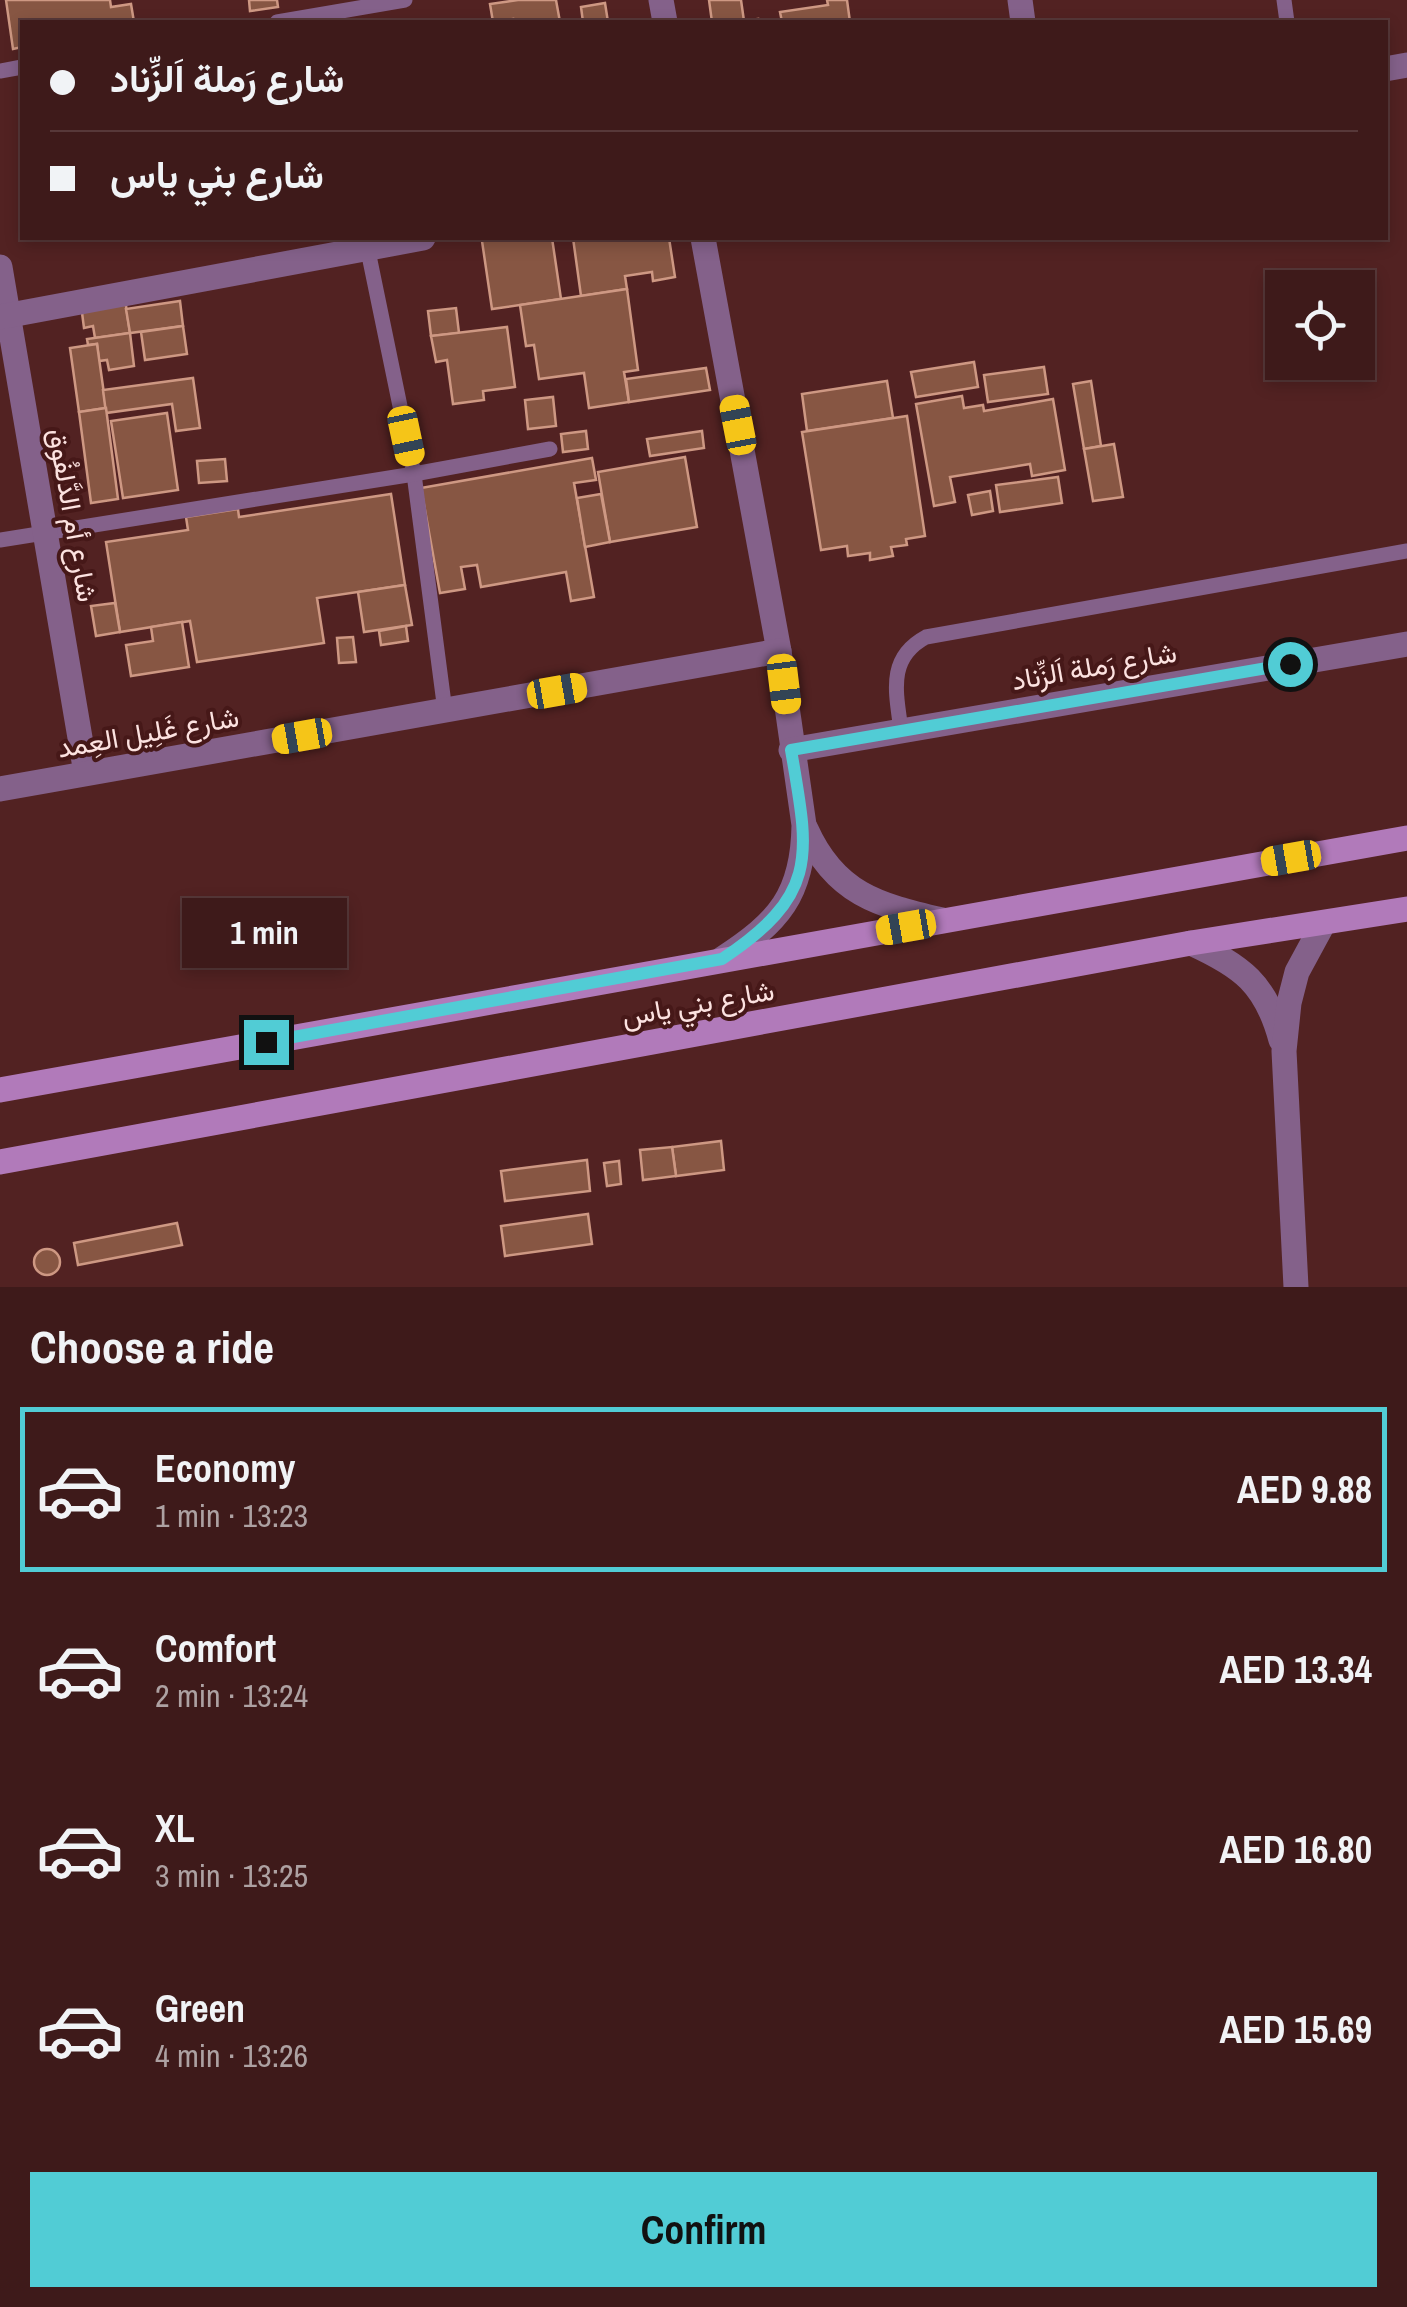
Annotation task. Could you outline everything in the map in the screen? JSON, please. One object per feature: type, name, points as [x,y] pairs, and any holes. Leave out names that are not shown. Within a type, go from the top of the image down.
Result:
[{"type":"main road","name":"شارع بني ياس","points":[[0,1090],[1407,838]]},
{"type":"main road","name":"شارع بني ياس","points":[[0,1162],[1191,943],[1407,908]]},
{"type":"street","points":[[4,316],[366,242],[394,240]]},
{"type":"street","points":[[703,240],[780,651],[804,825],[804,853],[790,898],[768,926],[722,959]]},
{"type":"street","name":"شارع أم الدَّلفُوق","points":[[0,267],[4,316],[86,773]]},
{"type":"street","name":"شارع رَملة اَلزِّناد","points":[[791,750],[1407,644]]},
{"type":"street","name":"شارع غَلِيل العِمد","points":[[0,789],[780,651]]},
{"type":"street","points":[[804,825],[815,848],[848,887],[870,900],[942,920]]},
{"type":"street","points":[[1296,1287],[1284,1051],[1297,972],[1322,924]]},
{"type":"street","points":[[1191,943],[1245,971],[1266,998],[1284,1051]]},
{"type":"lane","points":[[287,20],[406,0]]},
{"type":"lane","points":[[366,242],[414,474],[445,710]]},
{"type":"lane","points":[[0,540],[550,449]]},
{"type":"lane","points":[[900,730],[895,679],[898,666],[904,653],[926,637],[1407,552]]},
{"type":"building","points":[[6,0],[110,0],[111,7],[131,4],[134,20],[20,20],[20,47],[13,49]]},
{"type":"building","points":[[249,0],[277,0],[278,7],[250,11]]},
{"type":"building","points":[[556,0],[560,20],[493,20],[490,4]]},
{"type":"building","points":[[709,0],[741,0],[744,20],[712,20]]},
{"type":"building","points":[[827,0],[847,0],[850,20],[782,20],[780,12],[828,5]]},
{"type":"building","points":[[605,3],[608,20],[583,20],[581,7]]},
{"type":"building","points":[[552,240],[561,299],[492,309],[482,241]]},
{"type":"building","points":[[573,240],[669,240],[675,277],[653,281],[652,272],[625,276],[627,289],[581,296]]},
{"type":"building","points":[[627,289],[638,370],[624,372],[629,402],[589,408],[584,373],[539,379],[534,345],[526,346],[520,305]]},
{"type":"building","points":[[125,299],[130,333],[95,338],[93,326],[84,328],[81,305]]},
{"type":"building","points":[[180,301],[183,326],[130,333],[126,309]]},
{"type":"building","points":[[456,308],[459,333],[431,336],[428,311]]},
{"type":"building","points":[[183,326],[187,354],[145,360],[141,332]]},
{"type":"building","points":[[507,327],[515,387],[483,391],[484,400],[453,404],[447,360],[436,362],[431,336]]},
{"type":"building","points":[[130,333],[134,366],[109,370],[107,360],[99,361],[97,344],[88,345],[87,339]]},
{"type":"building","points":[[97,344],[106,408],[79,412],[70,348]]},
{"type":"building","points":[[974,362],[978,387],[916,397],[911,372]]},
{"type":"building","points":[[1044,367],[1048,394],[988,402],[984,375]]},
{"type":"building","points":[[706,368],[710,390],[629,402],[626,379]]},
{"type":"building","points":[[193,378],[200,428],[176,431],[172,404],[106,413],[103,390]]},
{"type":"building","points":[[887,381],[893,418],[807,431],[802,394]]},
{"type":"building","points":[[1091,381],[1101,446],[1084,449],[1073,384]]},
{"type":"building","points":[[962,396],[964,408],[983,405],[984,411],[1053,399],[1065,470],[1032,476],[1030,464],[950,477],[955,502],[934,506],[916,404]]},
{"type":"building","points":[[553,397],[556,426],[528,429],[525,400]]},
{"type":"building","points":[[106,408],[118,499],[91,503],[79,412]]},
{"type":"building","points":[[167,413],[178,490],[123,498],[111,421]]},
{"type":"building","points":[[907,416],[925,536],[906,539],[907,545],[891,547],[893,556],[870,560],[870,553],[848,556],[847,546],[821,550],[802,432]]},
{"type":"building","points":[[586,431],[588,449],[563,452],[561,434]]},
{"type":"building","points":[[702,431],[704,448],[650,456],[647,439]]},
{"type":"building","points":[[1114,444],[1123,497],[1093,501],[1084,449]]},
{"type":"building","points":[[685,457],[697,527],[610,542],[598,472]]},
{"type":"building","points":[[592,458],[596,480],[574,483],[594,597],[571,601],[566,572],[481,587],[477,565],[461,567],[465,589],[440,593],[421,488]]},
{"type":"building","points":[[225,459],[227,481],[199,483],[197,461]]},
{"type":"building","points":[[1058,477],[1062,503],[1000,512],[996,485]]},
{"type":"building","points":[[990,491],[993,511],[972,515],[968,495]]},
{"type":"building","points":[[391,494],[405,585],[317,598],[324,643],[197,662],[190,621],[120,632],[106,542],[188,530],[186,517],[238,509],[239,517]]},
{"type":"building","points":[[601,494],[610,542],[585,547],[577,498]]},
{"type":"building","points":[[405,585],[412,625],[364,632],[358,592]]},
{"type":"building","points":[[115,603],[120,632],[96,636],[91,606]]},
{"type":"building","points":[[182,622],[189,667],[131,676],[126,645],[153,641],[151,627]]},
{"type":"building","points":[[406,626],[408,641],[381,645],[379,631]]},
{"type":"building","points":[[353,637],[356,662],[339,663],[337,638]]},
{"type":"building","points":[[721,1141],[724,1170],[676,1176],[672,1147]]},
{"type":"building","points":[[672,1147],[676,1176],[643,1180],[640,1150]]},
{"type":"building","points":[[587,1160],[590,1191],[505,1201],[501,1171]]},
{"type":"building","points":[[619,1161],[621,1184],[607,1186],[604,1163]]},
{"type":"building","points":[[588,1214],[592,1244],[505,1256],[501,1226]]},
{"type":"building","points":[[177,1223],[182,1245],[78,1265],[74,1243]]},
{"type":"building","points":[[47,1249],[56,1253],[60,1262],[56,1271],[47,1275],[38,1271],[34,1262],[38,1253]]},
{"type":"route","points":[[266,1042],[722,959],[768,926],[790,898],[799,876],[804,825],[791,750],[1290,664]]}]
